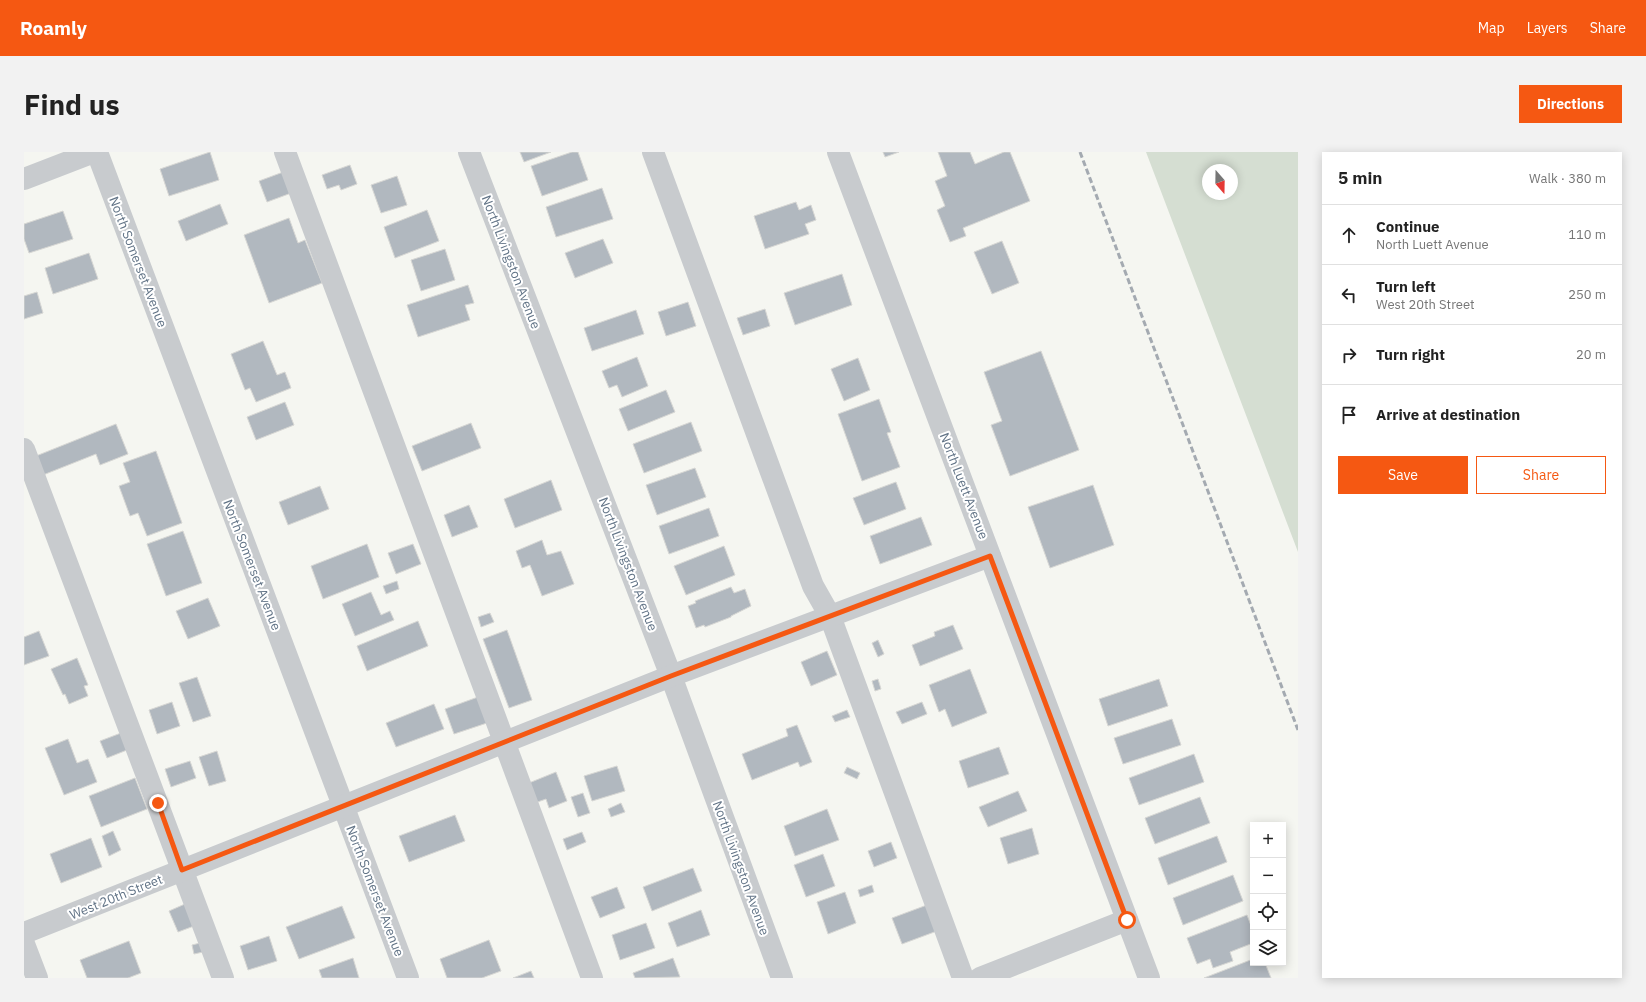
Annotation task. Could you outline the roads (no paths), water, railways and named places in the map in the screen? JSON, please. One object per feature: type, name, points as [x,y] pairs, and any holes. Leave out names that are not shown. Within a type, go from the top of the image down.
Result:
[{"type":"street","points":[[24,179],[95,152]]},
{"type":"street","name":"North Somerset Avenue","points":[[95,152],[408,978]]},
{"type":"street","points":[[285,152],[592,978]]},
{"type":"street","name":"North Livingston Avenue","points":[[469,152],[671,676],[782,978]]},
{"type":"street","points":[[653,152],[813,586],[830,616],[963,978]]},
{"type":"street","name":"North Luett Avenue","points":[[838,152],[1149,978]]},
{"type":"street","points":[[24,448],[223,978]]},
{"type":"street","name":"West 20th Street","points":[[24,933],[671,676],[990,556]]},
{"type":"street","points":[[980,978],[1127,920]]},
{"type":"street","points":[[24,944],[37,978]]},
{"type":"railway","points":[[1080,152],[1298,730]]}]
